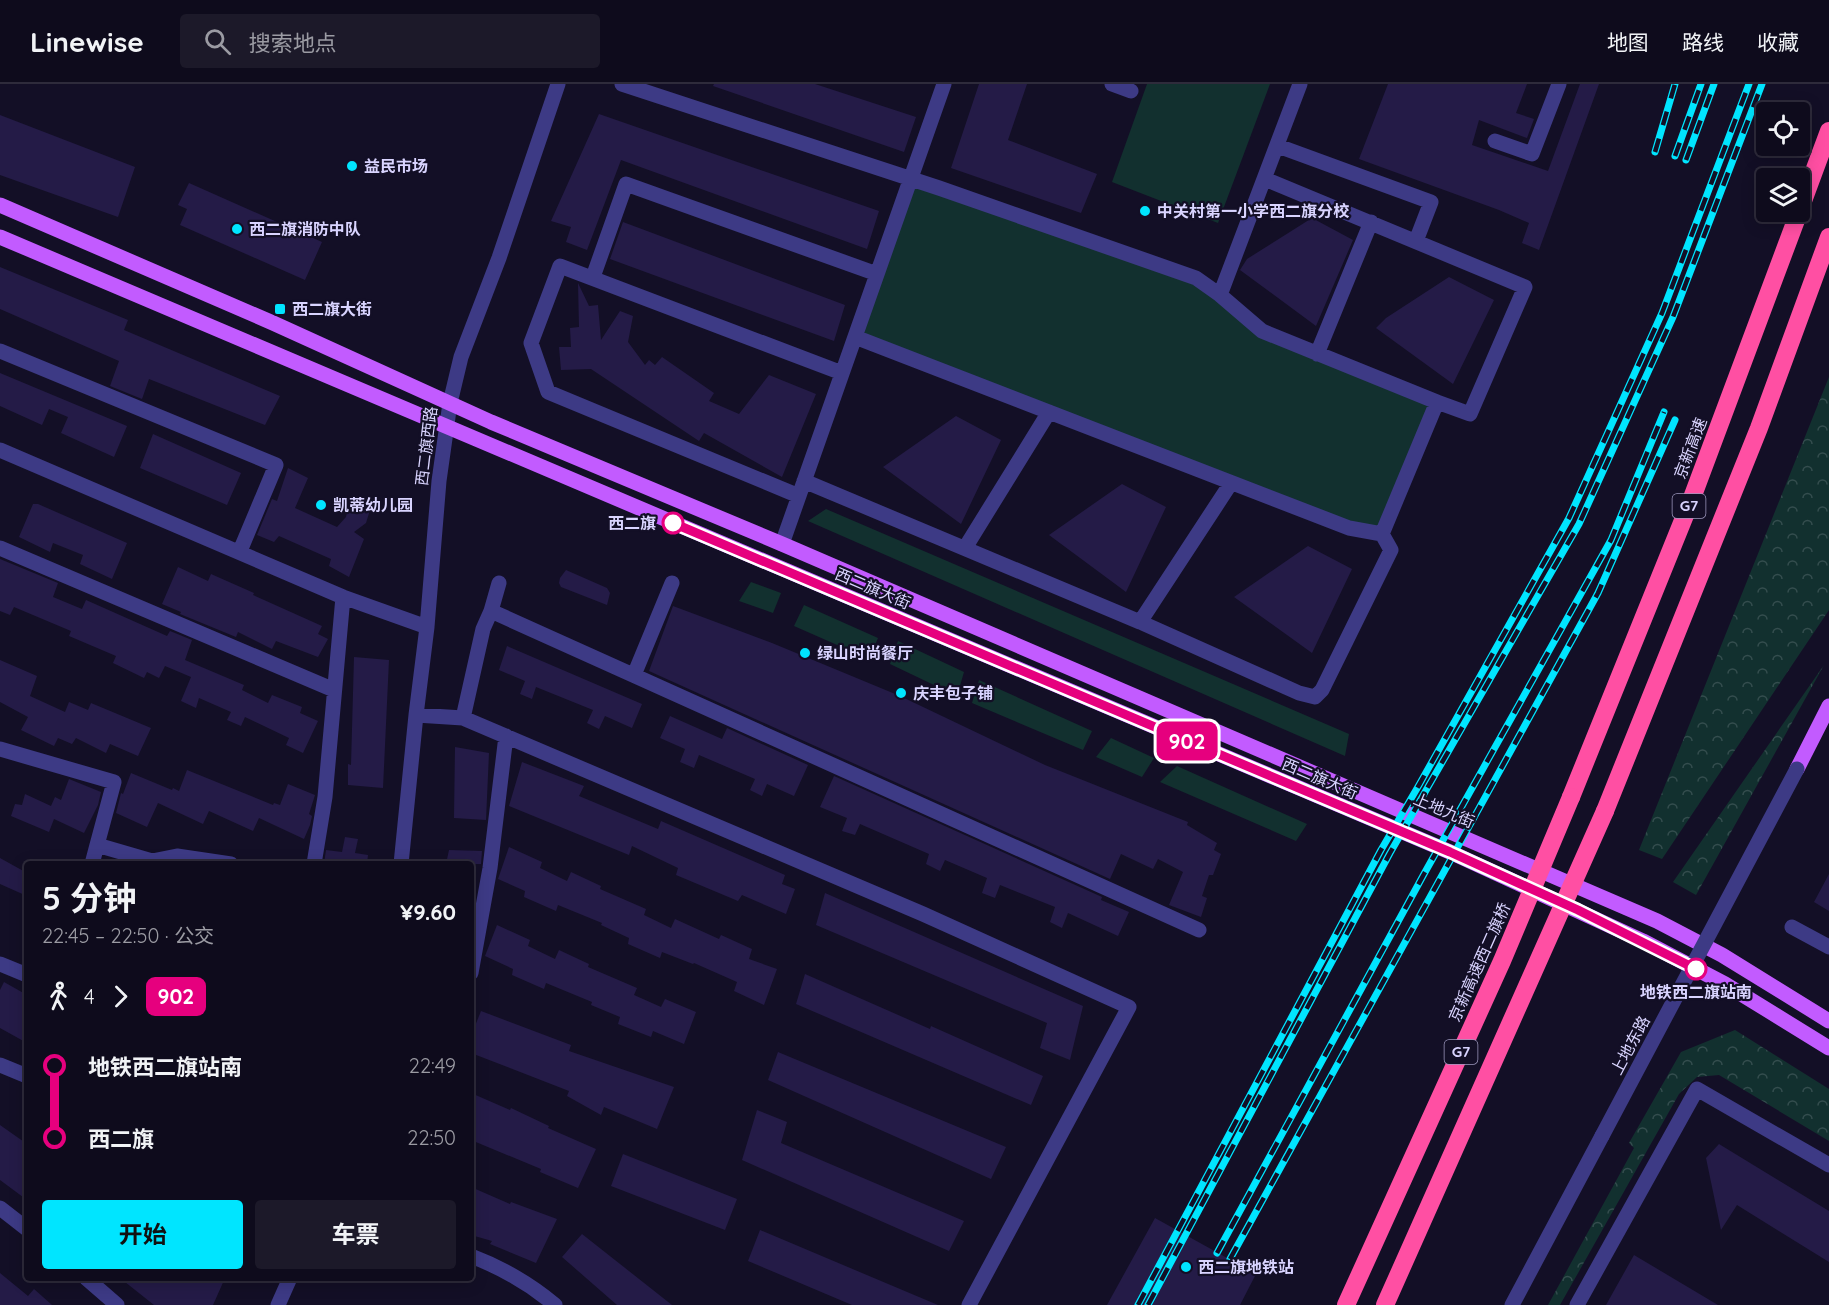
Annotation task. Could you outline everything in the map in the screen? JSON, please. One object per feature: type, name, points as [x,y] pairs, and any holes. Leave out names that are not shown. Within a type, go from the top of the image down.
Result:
[{"type":"highway","name":"京新高速","points":[[1810,183],[1829,131]]},
{"type":"highway","name":"京新高速","points":[[1570,797],[1692,498],[1796,222]]},
{"type":"highway","name":"G7","points":[[1385,1305],[1605,812],[1759,428],[1829,237]]},
{"type":"highway","name":"京新高速西二旗桥","points":[[1346,1305],[1502,961],[1570,797]]},
{"type":"main road","name":"西二旗大街","points":[[0,205],[273,323],[450,403],[1033,654]]},
{"type":"main road","name":"西二旗大街","points":[[0,237],[1450,852],[1624,932],[1725,984],[1829,1048]]},
{"type":"main road","name":"上地九街","points":[[1033,654],[1657,921],[1732,961],[1829,1021]]},
{"type":"main road","name":"上地东路","points":[[1797,769],[1829,706]]},
{"type":"street","name":"西二旗西路","points":[[401,861],[427,627],[439,481],[450,403],[461,357],[499,258],[558,84]]},
{"type":"street","points":[[622,84],[909,178],[1196,278],[1262,331],[1470,414],[1525,287],[1265,179]]},
{"type":"street","points":[[782,544],[944,84]]},
{"type":"street","points":[[1112,84],[1131,91]]},
{"type":"street","points":[[1220,295],[1300,84]]},
{"type":"street","points":[[1495,141],[1532,154],[1559,84]]},
{"type":"street","points":[[1278,146],[1431,202],[1416,241]]},
{"type":"street","points":[[593,278],[626,184],[877,274]]},
{"type":"street","points":[[1317,354],[1371,222]]},
{"type":"street","points":[[799,496],[548,392],[531,343],[560,266],[842,373]]},
{"type":"street","points":[[855,337],[1349,528],[1382,534]]},
{"type":"street","points":[[0,351],[276,465],[240,551]]},
{"type":"street","points":[[1382,534],[1437,402]]},
{"type":"street","points":[[965,548],[1049,412]]},
{"type":"street","points":[[0,450],[343,597],[427,627]]},
{"type":"street","points":[[804,481],[1140,622],[1299,693],[1315,697],[1322,690],[1391,550],[1382,534]]},
{"type":"street","points":[[1140,622],[1231,483]]},
{"type":"street","points":[[0,548],[334,690]]},
{"type":"street","points":[[463,718],[483,629],[491,611],[498,583]]},
{"type":"street","points":[[634,675],[672,583]]},
{"type":"street","points":[[314,861],[325,797],[343,597]]},
{"type":"street","points":[[491,611],[1199,930]]},
{"type":"street","points":[[416,715],[463,718],[923,914],[1130,1007],[969,1305]]},
{"type":"street","points":[[474,956],[490,868],[506,736]]},
{"type":"street","points":[[0,749],[114,782],[93,861]]},
{"type":"street","name":"上地东路","points":[[1512,1305],[1797,769]]},
{"type":"street","points":[[97,845],[152,861],[177,856],[211,861]]},
{"type":"street","points":[[1792,927],[1829,947]]},
{"type":"street","points":[[0,964],[24,974]]},
{"type":"street","points":[[0,1065],[24,1075]]},
{"type":"street","points":[[1577,1305],[1697,1089],[1829,1165]]},
{"type":"street","points":[[0,1208],[24,1227]]},
{"type":"street","points":[[474,1257],[504,1272],[555,1305]]},
{"type":"street","points":[[89,1281],[117,1305]]},
{"type":"street","points":[[279,1305],[289,1281]]},
{"type":"green space","points":[[1147,84],[1270,84],[1218,223],[1112,182]]},
{"type":"green space","points":[[909,179],[1196,278],[1262,331],[1437,402],[1382,534],[855,337]]},
{"type":"green space","points":[[1829,377],[1829,610],[1662,859],[1639,850]]},
{"type":"green space","points":[[826,509],[1349,734],[1345,756],[808,521]]},
{"type":"green space","points":[[751,582],[781,593],[773,613],[739,601]]},
{"type":"green space","points":[[804,605],[878,638],[869,659],[794,626]]},
{"type":"green space","points":[[898,641],[964,672],[957,696],[890,664]]},
{"type":"green space","points":[[1824,665],[1696,895],[1673,882]]},
{"type":"green space","points":[[979,680],[1092,731],[1083,750],[972,703]]},
{"type":"green space","points":[[1111,738],[1154,758],[1142,777],[1096,757]]},
{"type":"green space","points":[[1177,766],[1307,824],[1296,841],[1160,782]]},
{"type":"green space","points":[[1735,1030],[1829,1089],[1829,1141],[1719,1075],[1697,1077],[1679,1094],[1560,1305],[1548,1305],[1634,1148],[1629,1143],[1681,1052]]},
{"type":"building","points":[[714,84],[815,84],[916,117],[904,152],[713,86]]},
{"type":"building","points":[[979,84],[1027,84],[1008,140],[1097,174],[1081,213],[951,168]]},
{"type":"building","points":[[1388,84],[1527,84],[1516,113],[1534,119],[1527,138],[1479,120],[1472,145],[1548,171],[1580,84],[1599,84],[1539,250],[1522,243],[1529,223],[1359,159]]},
{"type":"building","points":[[599,114],[879,211],[867,249],[621,160],[587,250],[566,242],[571,227],[551,221]]},
{"type":"building","points":[[0,115],[135,167],[118,217],[0,175]]},
{"type":"building","name":"西二旗消防中队","points":[[189,183],[322,242],[305,280],[180,225],[187,209],[178,205]]},
{"type":"building","points":[[1312,218],[1353,240],[1316,326],[1240,270],[1247,259]]},
{"type":"building","points":[[623,222],[845,305],[834,341],[610,259]]},
{"type":"building","points":[[0,267],[128,320],[124,330],[280,396],[265,425],[149,379],[142,399],[110,386],[119,361],[0,309]]},
{"type":"building","points":[[1449,277],[1494,300],[1453,384],[1376,328],[1386,318]]},
{"type":"building","points":[[578,283],[589,306],[598,305],[601,340],[620,311],[633,316],[628,342],[645,365],[649,360],[655,365],[662,357],[714,393],[709,401],[739,414],[769,375],[816,394],[782,477],[704,433],[699,441],[591,369],[561,370],[559,347],[571,347],[570,328],[579,327]]},
{"type":"building","points":[[0,373],[127,426],[114,457],[61,433],[68,417],[49,409],[42,425],[0,406]]},
{"type":"building","points":[[956,416],[1001,440],[961,524],[883,467]]},
{"type":"building","points":[[153,434],[241,473],[227,505],[140,468]]},
{"type":"building","points":[[288,468],[308,478],[295,508],[337,527],[346,517],[349,502],[355,498],[362,501],[370,510],[366,523],[354,532],[364,539],[349,577],[329,566],[331,559],[279,536],[274,542],[257,535],[272,499],[277,501]]},
{"type":"building","points":[[1122,484],[1166,507],[1126,592],[1049,535]]},
{"type":"building","points":[[33,504],[38,504],[127,543],[112,579],[80,564],[83,555],[53,543],[50,552],[19,537]]},
{"type":"building","points":[[1308,546],[1352,569],[1312,653],[1234,597]]},
{"type":"building","points":[[0,559],[58,583],[53,597],[82,609],[86,600],[167,636],[170,631],[192,640],[185,660],[244,685],[242,690],[268,703],[272,695],[302,707],[300,713],[318,721],[303,753],[286,745],[289,738],[245,717],[241,726],[227,720],[231,712],[199,698],[196,708],[181,701],[191,677],[165,666],[159,678],[147,672],[144,678],[113,663],[116,656],[69,636],[71,631],[14,607],[10,615],[0,611]]},
{"type":"building","points":[[178,567],[208,581],[211,574],[322,626],[318,634],[328,639],[318,657],[276,641],[272,649],[238,632],[236,637],[180,614],[181,612],[162,604]]},
{"type":"building","points":[[566,570],[607,588],[610,593],[607,605],[561,587],[560,578]]},
{"type":"building","points":[[673,606],[772,643],[900,696],[1045,765],[1188,822],[1187,825],[1217,843],[1214,850],[1221,854],[1213,875],[1209,875],[1202,896],[1207,898],[1201,917],[1169,905],[1183,872],[1158,859],[1153,869],[1121,854],[1110,879],[649,671]]},
{"type":"building","points":[[507,646],[642,704],[632,728],[605,716],[599,729],[587,723],[593,710],[536,687],[532,699],[520,694],[525,681],[499,670]]},
{"type":"building","points":[[354,657],[389,660],[383,788],[348,785],[348,764],[351,765]]},
{"type":"building","points":[[0,660],[37,676],[30,696],[65,712],[69,702],[88,710],[91,703],[151,728],[138,756],[110,744],[106,753],[76,738],[72,744],[58,738],[54,746],[21,730],[28,717],[0,702]]},
{"type":"building","points":[[670,716],[722,739],[727,728],[808,765],[794,796],[767,784],[762,796],[750,790],[755,779],[699,755],[694,768],[680,762],[685,749],[660,738]]},
{"type":"building","points":[[455,747],[489,753],[486,820],[454,818]]},
{"type":"building","points":[[522,762],[584,786],[579,796],[658,829],[661,821],[785,875],[782,884],[795,889],[786,914],[742,895],[738,901],[676,875],[678,868],[632,846],[629,855],[509,806]]},
{"type":"building","points":[[187,770],[273,805],[274,803],[280,805],[288,784],[315,795],[309,814],[312,816],[310,825],[304,839],[259,818],[253,831],[209,811],[203,824],[158,803],[147,827],[116,813],[121,793],[123,794],[131,773],[179,791]]},
{"type":"building","points":[[834,776],[1102,897],[1101,900],[1129,912],[1118,936],[1068,913],[1062,928],[1050,922],[1055,907],[1000,885],[995,898],[982,893],[987,878],[945,860],[940,871],[926,864],[929,854],[860,824],[855,835],[842,831],[847,818],[820,807]]},
{"type":"building","points":[[69,779],[101,792],[98,805],[84,833],[54,819],[49,832],[11,816],[15,804],[22,805],[25,794],[51,806],[55,797],[61,800]]},
{"type":"building","points":[[345,837],[358,839],[355,853],[368,855],[367,861],[324,861],[326,850],[342,852]]},
{"type":"building","points":[[509,847],[542,862],[540,868],[567,881],[571,872],[601,886],[600,889],[646,909],[644,915],[671,928],[675,919],[719,939],[721,935],[752,949],[749,959],[777,969],[764,1005],[734,991],[737,982],[662,952],[660,958],[628,944],[629,938],[601,925],[602,923],[558,905],[556,911],[524,897],[525,891],[498,879]]},
{"type":"building","points":[[449,850],[482,851],[481,864],[474,864],[474,861],[447,861]]},
{"type":"building","points":[[0,858],[24,871],[24,895],[0,884]]},
{"type":"building","points":[[1829,874],[1829,911],[1814,902]]},
{"type":"building","points":[[825,893],[1083,1006],[1070,1060],[1040,1048],[1047,1023],[816,925]]},
{"type":"building","points":[[497,925],[530,940],[528,946],[555,959],[559,950],[589,964],[588,967],[637,988],[634,995],[661,1007],[665,999],[696,1012],[684,1044],[653,1031],[651,1037],[618,1024],[620,1017],[591,1005],[592,1002],[546,983],[544,989],[512,975],[513,969],[485,956]]},
{"type":"building","points":[[805,974],[930,1029],[931,1026],[1043,1076],[1031,1105],[796,1004]]},
{"type":"building","points":[[4,982],[24,993],[24,1041],[0,1028],[0,990]]},
{"type":"building","points":[[481,1011],[571,1045],[569,1051],[674,1087],[657,1129],[604,1107],[601,1115],[567,1096],[569,1091],[474,1054],[474,1028]]},
{"type":"building","points":[[778,1052],[1006,1147],[991,1179],[768,1080]]},
{"type":"building","points":[[474,1094],[510,1110],[511,1108],[549,1126],[548,1128],[596,1149],[578,1188],[540,1172],[541,1169],[474,1141]]},
{"type":"building","points":[[757,1110],[787,1122],[781,1143],[964,1221],[949,1251],[742,1160]]},
{"type":"building","points":[[0,1125],[24,1142],[24,1198],[0,1180]]},
{"type":"building","points":[[1719,1144],[1829,1211],[1829,1262],[1737,1205],[1721,1230],[1706,1158]]},
{"type":"building","points":[[623,1154],[737,1199],[725,1230],[611,1186]]},
{"type":"building","points":[[474,1188],[510,1204],[511,1202],[557,1219],[536,1263],[490,1244],[492,1241],[474,1236]]},
{"type":"building","name":"西二旗地铁站","points":[[1155,1218],[1256,1274],[1240,1305],[1107,1305]]},
{"type":"building","points":[[760,1230],[938,1305],[852,1305],[748,1261]]},
{"type":"building","points":[[582,1234],[672,1305],[617,1305],[562,1257]]},
{"type":"building","points":[[1634,1255],[1718,1305],[1606,1305]]},
{"type":"building","points":[[0,1273],[28,1296],[34,1289],[52,1305],[0,1305]]},
{"type":"building","points":[[124,1281],[224,1281],[213,1305],[154,1305]]},
{"type":"railway","points":[[1655,152],[1675,84]]},
{"type":"railway","points":[[1675,156],[1701,84]]},
{"type":"railway","points":[[1686,160],[1714,84]]},
{"type":"railway","points":[[1138,1305],[1381,850],[1569,518],[1662,313],[1749,84]]},
{"type":"railway","points":[[1148,1305],[1390,853],[1579,524],[1673,317],[1762,84]]},
{"type":"railway","points":[[1217,1253],[1424,874],[1611,540],[1664,412]]},
{"type":"railway","points":[[1230,1259],[1598,593],[1675,420]]},
{"type":"bus line","name":"902","points":[[673,523],[1450,852],[1578,910],[1696,969]]},
{"type":"place","name":"益民市场","points":[[352,166]]},
{"type":"place","name":"中关村第一小学西二旗分校","points":[[1145,211]]},
{"type":"place","name":"西二旗消防中队","points":[[237,229]]},
{"type":"place","name":"西二旗大街","points":[[280,309]]},
{"type":"place","name":"凯蒂幼儿园","points":[[321,505]]},
{"type":"place","name":"西二旗","points":[[673,523]]},
{"type":"place","name":"绿山时尚餐厅","points":[[805,653]]},
{"type":"place","name":"庆丰包子铺","points":[[901,693]]},
{"type":"place","name":"地铁西二旗站南","points":[[1696,969]]},
{"type":"place","name":"西二旗地铁站","points":[[1186,1267]]}]
